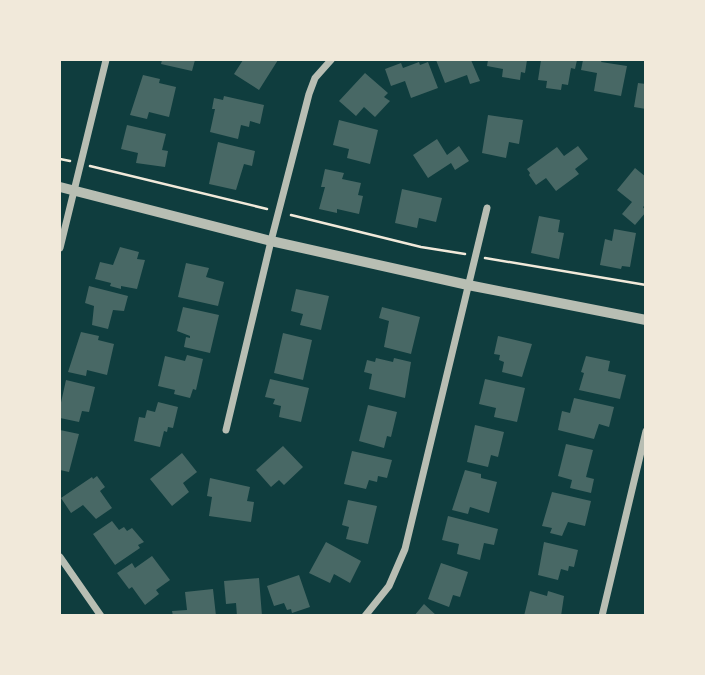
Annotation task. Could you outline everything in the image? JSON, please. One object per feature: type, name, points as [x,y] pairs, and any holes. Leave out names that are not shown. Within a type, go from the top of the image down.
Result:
[{"type":"street","points":[[60,248],[106,60]]},
{"type":"street","points":[[226,430],[309,94],[315,78],[331,60]]},
{"type":"street","points":[[60,187],[271,241],[468,285],[646,320]]},
{"type":"street","points":[[365,615],[389,586],[405,549],[488,208]]},
{"type":"street","points":[[602,615],[646,431]]},
{"type":"street","points":[[60,557],[101,615]]},
{"type":"path","points":[[60,159],[421,247],[646,285]]},
{"type":"building","points":[[162,60],[195,60],[192,71],[161,64]]},
{"type":"building","points":[[243,60],[278,60],[259,90],[234,74]]},
{"type":"building","points":[[436,60],[471,60],[480,81],[470,84],[467,75],[445,83]]},
{"type":"building","points":[[488,60],[527,60],[525,73],[521,72],[520,80],[502,77],[503,69],[487,66]]},
{"type":"building","points":[[541,60],[577,60],[575,69],[571,68],[568,85],[562,84],[561,90],[546,88],[547,81],[538,80]]},
{"type":"building","points":[[583,60],[602,60],[601,62],[627,66],[621,96],[594,91],[597,73],[581,70]]},
{"type":"building","points":[[419,62],[420,65],[428,62],[438,88],[411,98],[405,81],[391,86],[385,69],[401,63],[403,68]]},
{"type":"building","points":[[365,73],[388,93],[384,97],[390,101],[375,117],[364,107],[356,116],[339,101]]},
{"type":"building","points":[[143,75],[176,87],[169,117],[149,112],[147,119],[130,115]]},
{"type":"building","points":[[638,83],[646,84],[646,109],[634,107]]},
{"type":"building","points":[[224,96],[264,105],[260,124],[250,121],[249,127],[241,125],[238,139],[210,132],[215,109],[212,109],[214,98],[223,100]]},
{"type":"building","points":[[488,115],[523,120],[519,144],[509,142],[506,158],[482,153]]},
{"type":"building","points":[[339,120],[378,130],[370,164],[347,158],[349,149],[333,145]]},
{"type":"building","points":[[127,125],[166,134],[162,150],[168,151],[165,167],[136,163],[138,153],[121,149]]},
{"type":"building","points":[[437,139],[447,155],[459,146],[469,161],[455,170],[451,163],[428,178],[413,155]]},
{"type":"building","points":[[218,142],[255,151],[252,166],[244,164],[236,190],[209,184]]},
{"type":"building","points":[[578,146],[588,159],[575,169],[579,174],[556,191],[546,178],[536,185],[527,169],[557,147],[564,156]]},
{"type":"building","points":[[635,168],[646,177],[646,204],[643,207],[646,212],[635,225],[622,214],[632,202],[617,190]]},
{"type":"building","points":[[325,169],[344,173],[342,179],[361,183],[358,195],[363,196],[359,214],[337,209],[337,213],[319,209],[325,187],[321,187]]},
{"type":"building","points":[[402,189],[442,198],[436,222],[419,218],[417,228],[395,223]]},
{"type":"building","points":[[539,216],[560,220],[558,232],[564,233],[559,259],[531,253]]},
{"type":"building","points":[[614,229],[636,233],[630,267],[622,266],[621,269],[600,265],[605,239],[612,241]]},
{"type":"building","points":[[120,247],[139,252],[137,259],[145,260],[137,289],[121,286],[121,289],[95,279],[100,262],[113,265]]},
{"type":"building","points":[[186,263],[209,268],[206,277],[224,282],[218,306],[178,297]]},
{"type":"building","points":[[89,286],[128,296],[124,311],[113,310],[108,329],[92,325],[94,306],[85,303]]},
{"type":"building","points":[[296,289],[329,296],[321,330],[300,325],[303,314],[291,311]]},
{"type":"building","points":[[183,307],[219,315],[210,353],[184,347],[186,337],[190,336],[177,331]]},
{"type":"building","points":[[382,307],[420,317],[411,354],[384,347],[389,321],[379,318]]},
{"type":"building","points":[[81,332],[99,336],[98,340],[114,344],[107,375],[87,370],[86,376],[68,372]]},
{"type":"building","points":[[283,333],[312,340],[303,380],[274,373]]},
{"type":"building","points":[[498,336],[532,344],[522,377],[502,372],[504,362],[499,360],[500,355],[494,354]]},
{"type":"building","points":[[187,355],[203,359],[196,390],[193,389],[190,398],[174,394],[175,390],[158,386],[165,356],[185,361]]},
{"type":"building","points":[[586,356],[610,361],[608,371],[626,375],[620,399],[579,390]]},
{"type":"building","points":[[376,358],[411,362],[405,398],[369,389],[372,374],[364,372],[367,360],[375,362]]},
{"type":"building","points":[[270,379],[309,388],[301,422],[279,417],[281,406],[273,404],[275,399],[265,397]]},
{"type":"building","points":[[485,379],[525,388],[517,422],[494,417],[496,408],[479,404]]},
{"type":"building","points":[[66,380],[95,387],[89,412],[82,411],[79,422],[60,418]]},
{"type":"building","points":[[574,398],[614,407],[609,427],[599,424],[594,439],[558,430],[562,411],[570,413]]},
{"type":"building","points":[[158,402],[178,407],[173,428],[168,427],[167,432],[164,431],[160,447],[134,441],[139,417],[145,418],[147,410],[155,412]]},
{"type":"building","points":[[368,405],[397,412],[391,437],[387,436],[384,448],[359,441]]},
{"type":"building","points":[[475,425],[504,432],[498,457],[491,455],[488,467],[467,462]]},
{"type":"building","points":[[60,430],[79,434],[69,472],[60,470]]},
{"type":"building","points":[[566,444],[593,450],[586,477],[594,479],[591,493],[570,488],[572,480],[558,476]]},
{"type":"building","points":[[283,446],[303,467],[284,485],[279,480],[271,487],[256,470]]},
{"type":"building","points":[[352,451],[392,460],[387,478],[378,476],[377,482],[369,480],[366,489],[344,484]]},
{"type":"building","points":[[182,453],[197,472],[183,483],[189,492],[172,506],[150,479]]},
{"type":"building","points":[[465,470],[497,482],[489,513],[470,507],[468,514],[452,510]]},
{"type":"building","points":[[97,476],[105,487],[100,491],[112,508],[96,519],[83,505],[71,513],[61,498]]},
{"type":"building","points":[[210,478],[250,487],[247,501],[254,502],[251,522],[209,516],[212,497],[207,496]]},
{"type":"building","points":[[552,492],[591,501],[585,526],[568,522],[562,536],[550,533],[552,528],[542,526]]},
{"type":"building","points":[[348,500],[377,506],[368,544],[346,539],[349,527],[342,525]]},
{"type":"building","points":[[448,516],[498,529],[494,545],[484,543],[480,560],[457,554],[459,544],[442,540]]},
{"type":"building","points":[[112,521],[119,530],[124,527],[127,531],[132,528],[144,542],[138,545],[140,548],[115,565],[93,534]]},
{"type":"building","points":[[326,542],[361,561],[350,583],[334,574],[330,583],[309,573]]},
{"type":"building","points":[[544,542],[578,550],[574,567],[569,566],[568,571],[561,569],[558,580],[538,575]]},
{"type":"building","points":[[152,556],[170,580],[156,590],[159,594],[145,605],[117,573],[132,563],[135,568]]},
{"type":"building","points":[[441,563],[468,572],[460,597],[453,595],[449,607],[428,599]]},
{"type":"building","points":[[299,575],[310,607],[292,613],[284,603],[274,606],[267,586]]},
{"type":"building","points":[[259,578],[262,616],[237,616],[236,603],[226,604],[224,581]]},
{"type":"building","points":[[213,589],[216,616],[173,616],[172,611],[187,610],[185,592]]},
{"type":"building","points":[[530,591],[547,596],[548,591],[564,596],[561,616],[524,616]]},
{"type":"building","points":[[424,604],[437,616],[414,616]]}]
